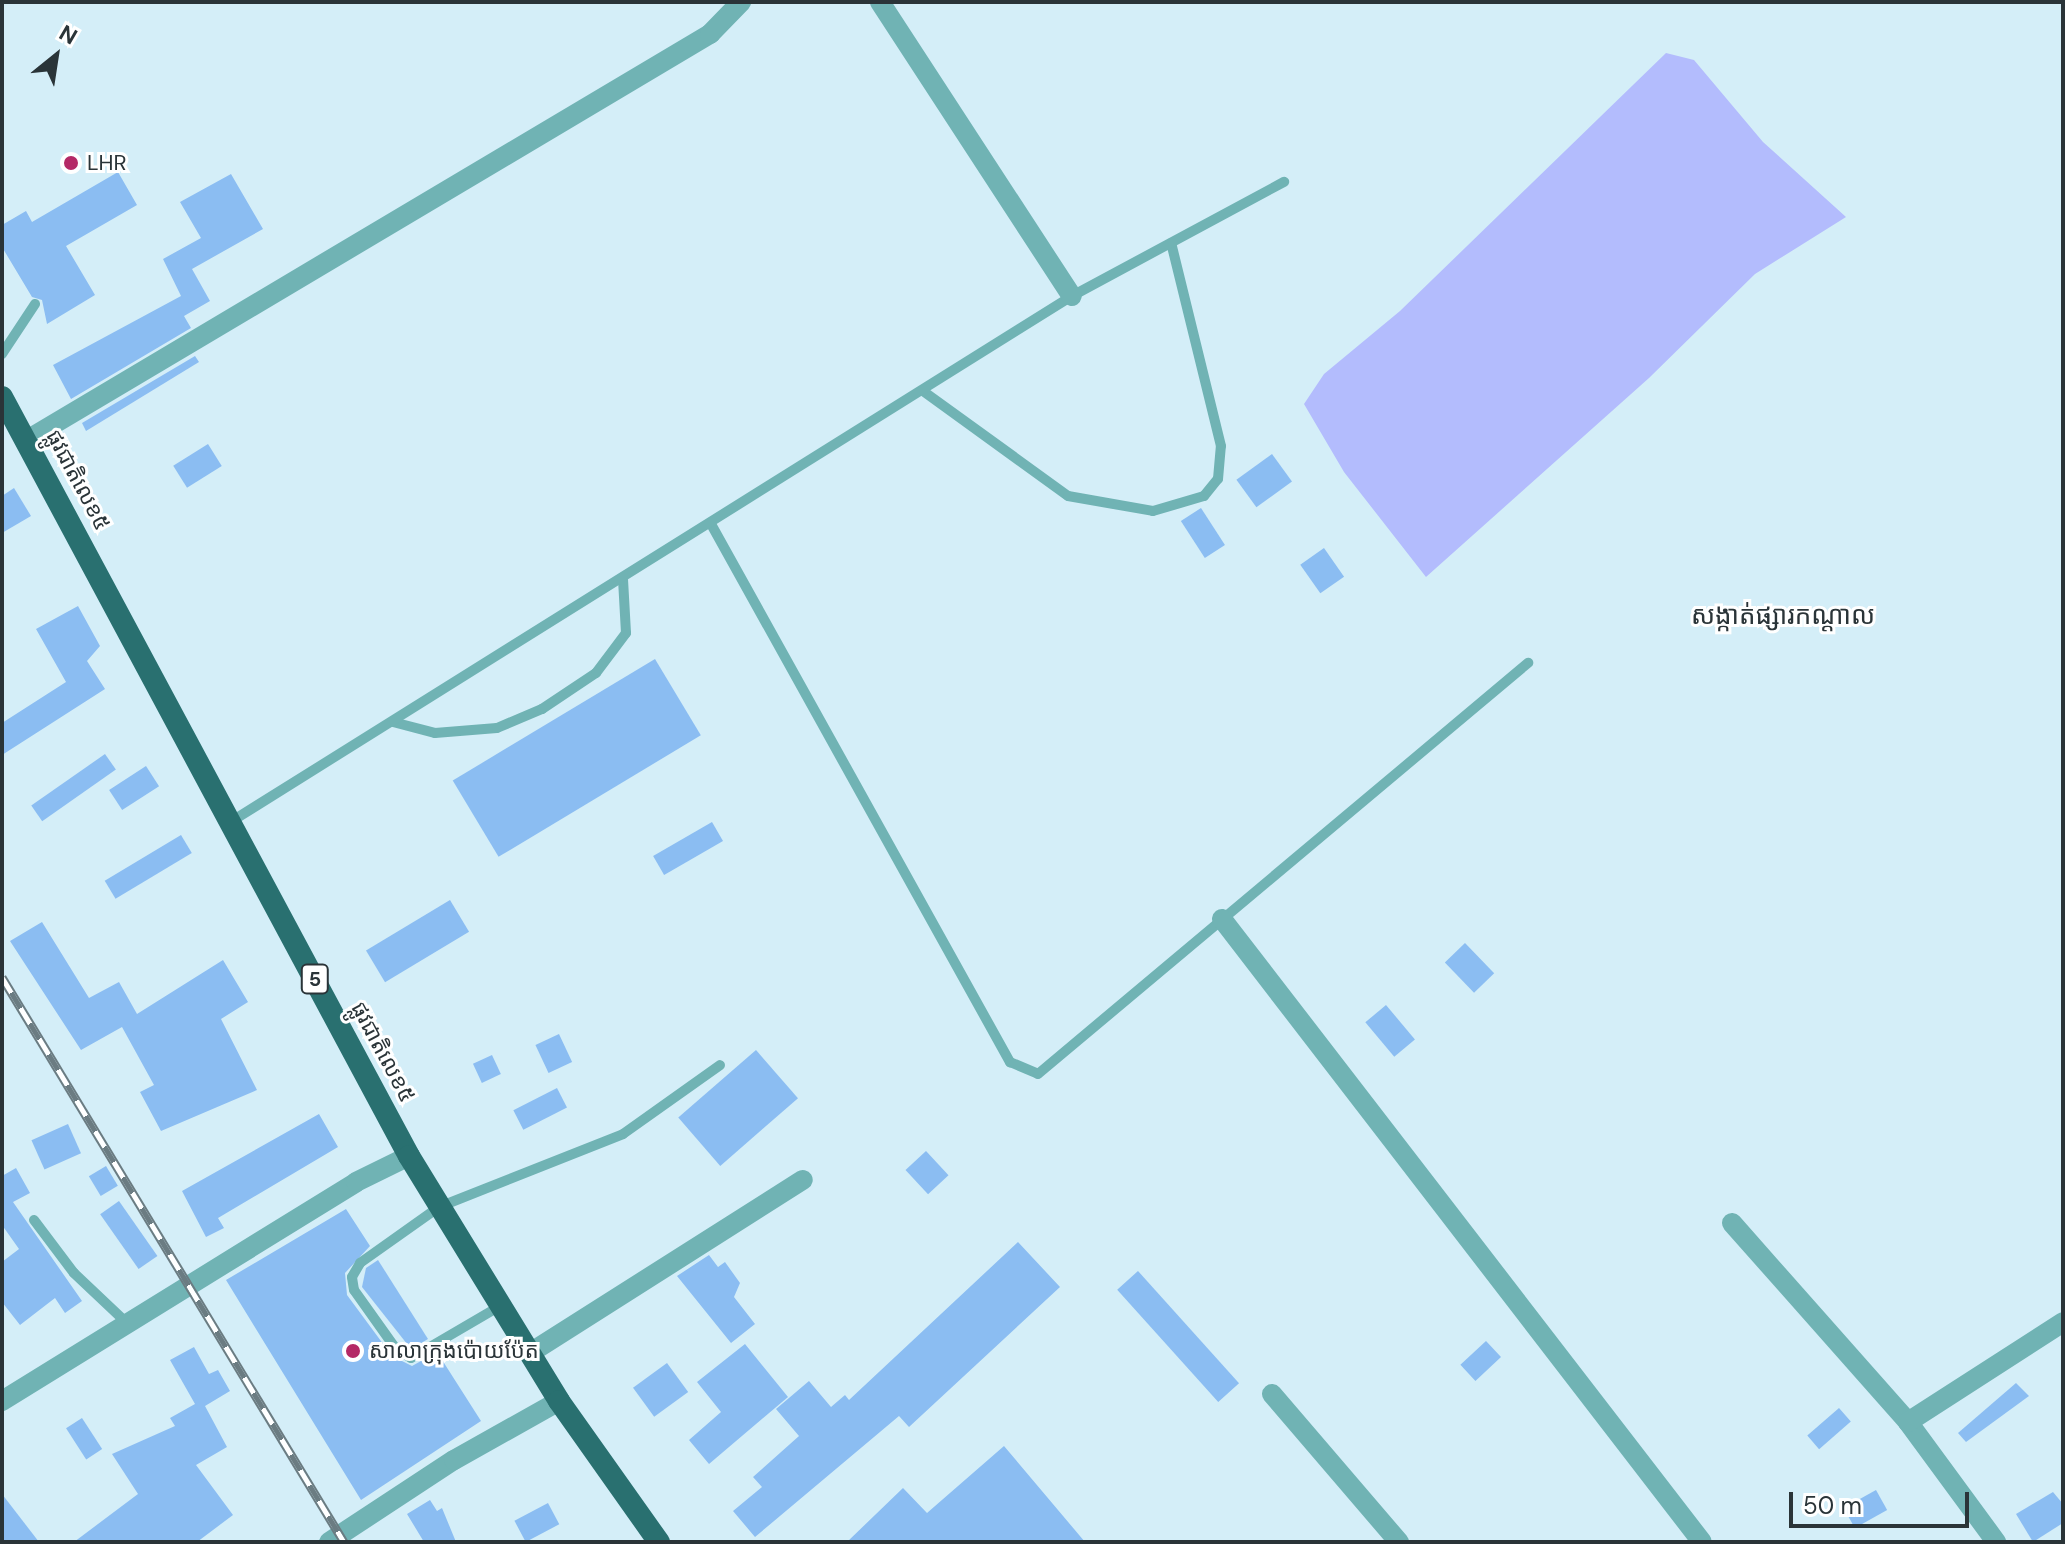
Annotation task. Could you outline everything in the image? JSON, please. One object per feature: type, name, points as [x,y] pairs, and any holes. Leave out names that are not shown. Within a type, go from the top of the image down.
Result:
[{"type":"highway","name":"ផ្លូវជាតិលេខ៥","points":[[2,397],[409,1156],[559,1401],[659,1542]]},
{"type":"street","points":[[27,440],[710,34],[741,2]]},
{"type":"street","points":[[880,2],[1072,296]]},
{"type":"street","points":[[1222,919],[1702,1542]]},
{"type":"street","points":[[2,1401],[356,1182],[409,1156]]},
{"type":"street","points":[[530,1353],[803,1180]]},
{"type":"street","points":[[1732,1223],[1908,1422],[1996,1542]]},
{"type":"street","points":[[1908,1422],[2063,1322]]},
{"type":"street","points":[[1272,1394],[1399,1542]]},
{"type":"street","points":[[329,1542],[454,1460],[559,1401]]},
{"type":"lane","points":[[232,821],[623,580],[1072,296],[1284,182]]},
{"type":"lane","points":[[923,391],[1068,496],[1108,508],[1153,511],[1204,496],[1218,479],[1221,446],[1171,243]]},
{"type":"lane","points":[[2,354],[35,304]]},
{"type":"lane","points":[[711,524],[1010,1062],[1038,1074],[1528,663]]},
{"type":"lane","points":[[393,722],[435,733],[497,728],[542,709],[596,673],[626,633],[623,580]]},
{"type":"lane","points":[[500,1306],[411,1358],[396,1349],[354,1290],[360,1263],[439,1207],[623,1134],[720,1065]]},
{"type":"lane","points":[[34,1220],[74,1273],[128,1324]]},
{"type":"water","points":[[1666,53],[1694,60],[1763,142],[1846,217],[1755,274],[1649,378],[1426,577],[1344,472],[1304,404],[1324,374],[1400,311]]},
{"type":"building","points":[[118,172],[137,205],[66,246],[95,295],[47,324],[42,300],[32,297],[2,247],[2,225],[26,211],[32,222]]},
{"type":"building","points":[[231,174],[263,229],[192,269],[210,301],[184,316],[191,328],[71,399],[53,365],[181,296],[163,259],[201,238],[180,202]]},
{"type":"building","points":[[195,356],[199,362],[86,431],[82,423]]},
{"type":"building","points":[[208,444],[222,466],[187,488],[173,466]]},
{"type":"building","points":[[1272,454],[1292,482],[1256,507],[1236,480]]},
{"type":"building","points":[[14,488],[31,516],[2,533],[2,496]]},
{"type":"building","points":[[1201,508],[1225,545],[1205,558],[1181,521]]},
{"type":"building","points":[[1324,548],[1344,577],[1320,593],[1300,565]]},
{"type":"building","points":[[78,606],[100,646],[87,661],[105,689],[2,755],[2,723],[66,682],[36,629]]},
{"type":"building","points":[[655,659],[701,735],[499,857],[453,781]]},
{"type":"building","points":[[105,754],[116,770],[42,821],[31,806]]},
{"type":"building","points":[[146,766],[159,786],[122,810],[109,790]]},
{"type":"building","points":[[712,822],[723,841],[664,875],[653,856]]},
{"type":"building","points":[[181,835],[192,853],[116,899],[105,881]]},
{"type":"building","points":[[450,900],[469,932],[385,982],[366,950]]},
{"type":"building","points":[[42,922],[89,998],[119,982],[137,1014],[223,960],[248,1002],[221,1019],[257,1090],[161,1131],[140,1092],[154,1085],[122,1027],[81,1050],[10,941]]},
{"type":"building","points":[[1465,943],[1494,973],[1474,993],[1445,962]]},
{"type":"building","points":[[1386,1005],[1415,1039],[1394,1057],[1365,1022]]},
{"type":"building","points":[[559,1034],[572,1062],[549,1073],[535,1045]]},
{"type":"building","points":[[756,1050],[798,1098],[720,1166],[678,1118]]},
{"type":"building","points":[[492,1055],[501,1074],[482,1083],[473,1064]]},
{"type":"building","points":[[557,1088],[567,1108],[523,1130],[513,1110]]},
{"type":"building","points":[[319,1114],[338,1147],[218,1218],[224,1228],[206,1237],[182,1191]]},
{"type":"building","points":[[68,1124],[81,1153],[44,1170],[31,1140]]},
{"type":"building","points":[[926,1151],[949,1175],[928,1194],[906,1170]]},
{"type":"building","points":[[106,1166],[118,1186],[101,1196],[89,1176]]},
{"type":"building","points":[[16,1168],[30,1193],[13,1202],[82,1301],[65,1313],[55,1298],[20,1325],[2,1302],[2,1262],[19,1249],[2,1225],[2,1176]]},
{"type":"building","points":[[119,1201],[157,1256],[139,1269],[100,1214]]},
{"type":"building","name":"សាលាក្រុងប៉ោយប៉ែត","points":[[346,1209],[370,1246],[345,1273],[347,1295],[392,1356],[412,1366],[437,1352],[481,1421],[361,1500],[226,1280]]},
{"type":"building","points":[[1018,1242],[1060,1287],[909,1427],[899,1416],[755,1537],[733,1511],[762,1487],[753,1477],[799,1436],[776,1409],[809,1381],[831,1407],[845,1395],[849,1400]]},
{"type":"building","points":[[709,1255],[718,1267],[725,1262],[740,1283],[734,1297],[755,1324],[731,1343],[677,1276]]},
{"type":"building","points":[[378,1260],[428,1339],[411,1349],[362,1287],[366,1268]]},
{"type":"building","points":[[1138,1271],[1239,1383],[1218,1402],[1117,1290]]},
{"type":"building","points":[[1486,1341],[1501,1357],[1475,1381],[1460,1365]]},
{"type":"building","points":[[745,1344],[788,1397],[709,1464],[689,1440],[721,1412],[697,1382]]},
{"type":"building","points":[[194,1347],[209,1374],[218,1370],[230,1391],[205,1406],[227,1447],[196,1465],[233,1515],[197,1542],[74,1542],[138,1494],[112,1454],[175,1426],[170,1418],[195,1404],[170,1360]]},
{"type":"building","points":[[667,1363],[688,1392],[654,1417],[633,1388]]},
{"type":"building","points":[[2016,1383],[2029,1396],[1966,1442],[1958,1433]]},
{"type":"building","points":[[1839,1408],[1851,1422],[1819,1449],[1807,1436]]},
{"type":"building","points":[[82,1418],[102,1449],[86,1459],[66,1428]]},
{"type":"building","points":[[1004,1446],[1085,1542],[847,1542],[903,1488],[927,1513]]},
{"type":"building","points":[[1876,1490],[1887,1510],[1855,1528],[1844,1508]]},
{"type":"building","points":[[2053,1492],[2063,1504],[2063,1523],[2033,1542],[2016,1514]]},
{"type":"building","points":[[2,1494],[39,1542],[2,1542]]},
{"type":"building","points":[[430,1500],[437,1511],[442,1508],[456,1542],[424,1542],[407,1514]]},
{"type":"building","points":[[548,1503],[559,1524],[526,1542],[514,1521]]},
{"type":"railway","points":[[2,977],[344,1542]]},
{"type":"place","name":"LHR","points":[[71,163]]},
{"type":"place","name":"សាលាក្រុងប៉ោយប៉ែត","points":[[353,1351]]},
{"type":"district","name":"សង្កាត់ផ្សារកណ្ដាល","points":[[1783,616]]}]
